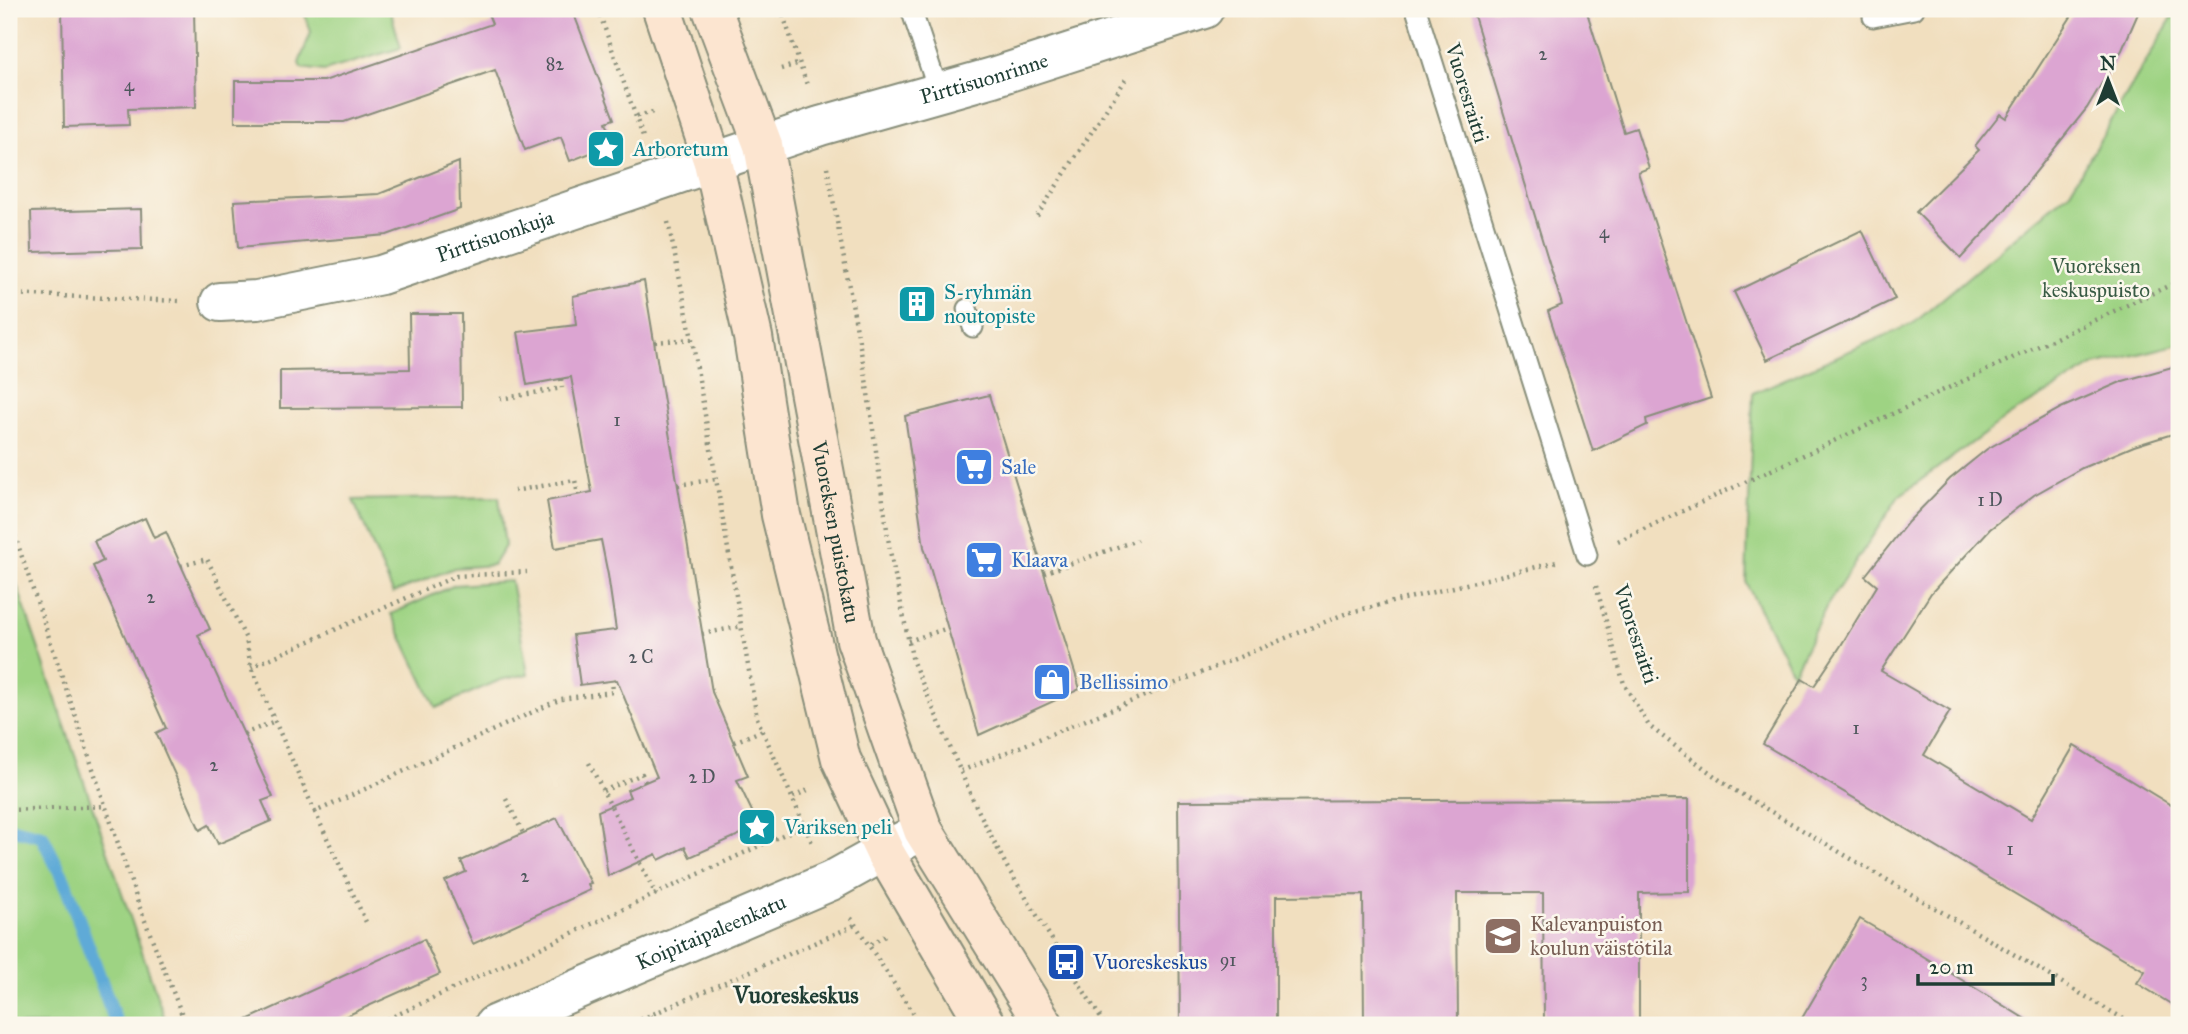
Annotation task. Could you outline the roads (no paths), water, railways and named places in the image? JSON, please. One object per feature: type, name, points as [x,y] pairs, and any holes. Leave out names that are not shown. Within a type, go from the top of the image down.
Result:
[{"type":"main road","points":[[662,9],[713,162],[754,337],[781,515],[841,759],[885,853],[986,1025]]},
{"type":"main road","name":"Vuoreksen puistokatu","points":[[712,9],[763,145],[856,640],[923,830],[1044,1025]]},
{"type":"street","name":"Pirttisuonrinne","points":[[763,145],[939,93],[1204,9]]},
{"type":"street","name":"Pirttisuonkuja","points":[[220,302],[257,300],[381,275],[763,145]]},
{"type":"street","name":"Koipitaipaleenkatu","points":[[494,1025],[831,881],[923,830]]},
{"type":"lane","points":[[911,9],[939,93]]},
{"type":"lane","name":"Vuoresraitti","points":[[1416,9],[1587,555]]},
{"type":"lane","points":[[1873,17],[1914,9]]},
{"type":"waterway","points":[[9,828],[42,836],[64,880],[117,1025]]},
{"type":"place","name":"Arboretum","points":[[606,149]]},
{"type":"place","name":"S-ryhmän noutopiste","points":[[917,304]]},
{"type":"place","name":"Sale","points":[[974,467]]},
{"type":"place","name":"Klaava","points":[[984,560]]},
{"type":"place","name":"Bellissimo","points":[[1052,682]]},
{"type":"place","name":"Variksen peli","points":[[757,827]]},
{"type":"place","name":"Kalevanpuiston koulun väistötila","points":[[1503,936]]},
{"type":"place","name":"Vuoreskeskus","points":[[1066,962]]},
{"type":"district","name":"Vuoreskeskus","points":[[796,995]]},
{"type":"park label","name":"Vuoreksen keskuspuisto","points":[[2096,278]]}]
